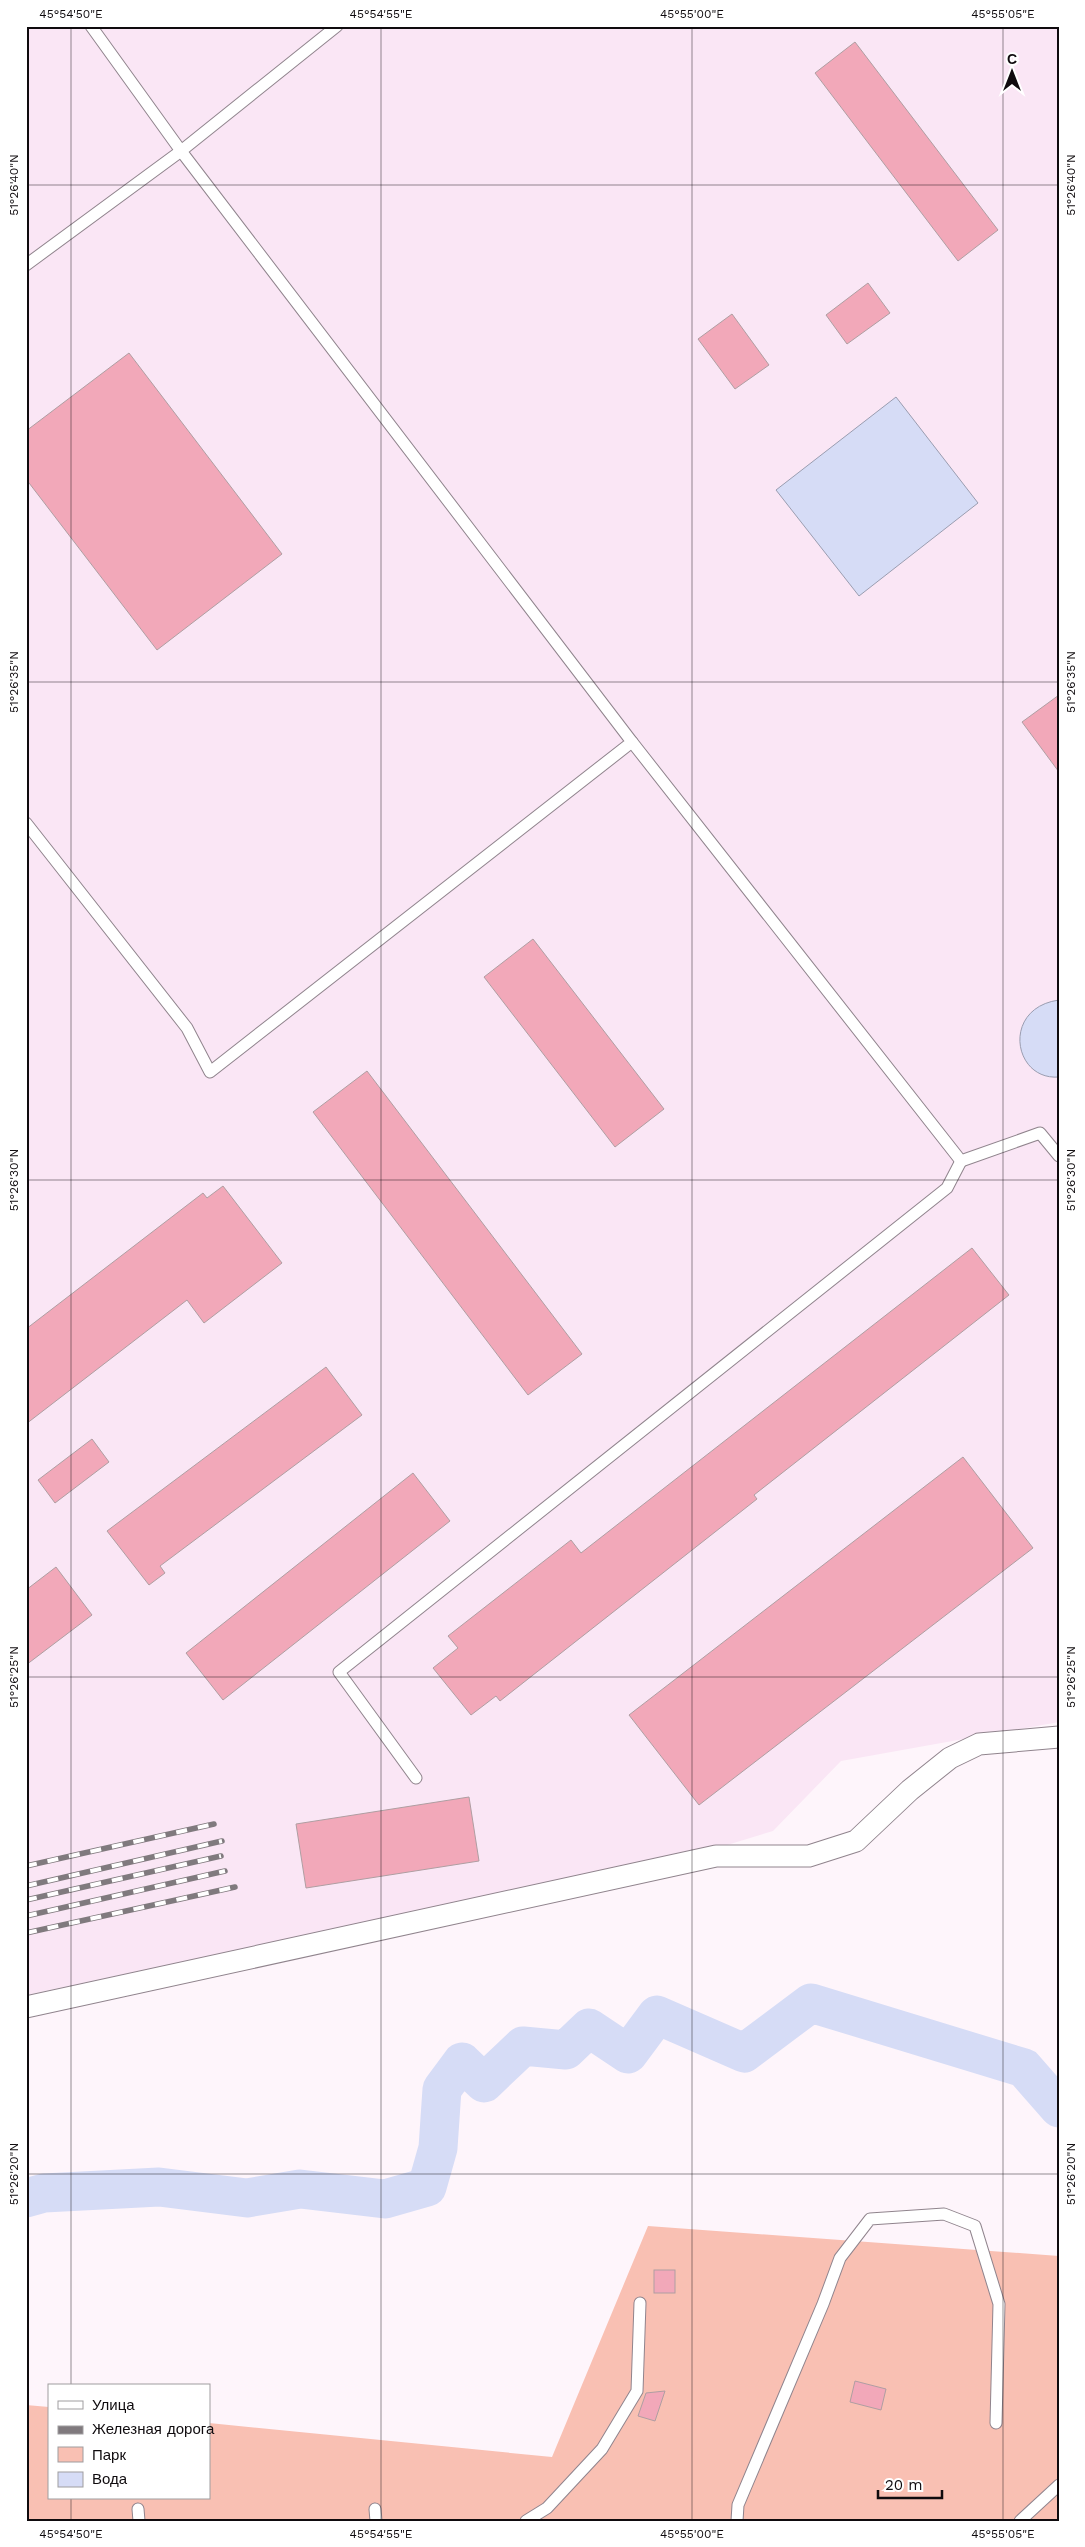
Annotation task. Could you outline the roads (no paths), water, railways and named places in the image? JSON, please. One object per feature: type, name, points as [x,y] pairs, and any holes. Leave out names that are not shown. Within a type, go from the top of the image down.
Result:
[{"type":"street","points":[[26,2007],[716,1856],[808,1856],[856,1841],[916,1785],[950,1758],[980,1744],[1059,1736]]},
{"type":"lane","points":[[91,26],[180,151],[632,742],[961,1161]]},
{"type":"lane","points":[[26,265],[180,151],[336,26]]},
{"type":"lane","points":[[26,822],[188,1028],[210,1072],[632,742]]},
{"type":"lane","points":[[416,1778],[339,1672],[948,1188],[961,1161],[1040,1133],[1059,1156]]},
{"type":"lane","points":[[737,2521],[738,2505],[819,2313],[840,2258],[870,2219],[944,2214],[975,2226],[999,2304],[996,2423]]},
{"type":"lane","points":[[526,2521],[547,2508],[602,2449],[637,2391],[640,2303]]},
{"type":"lane","points":[[1020,2521],[1059,2485]]},
{"type":"lane","points":[[138,2509],[139,2521]]},
{"type":"water","points":[[896,397],[978,503],[859,596],[776,490]]},
{"type":"water","points":[[1059,1000],[1059,1077],[1043,1075],[1031,1068],[1023,1057],[1020,1043],[1021,1029],[1028,1016],[1040,1006]]},
{"type":"waterway","points":[[26,2198],[44,2193],[159,2187],[247,2198],[300,2189],[385,2199],[427,2187],[438,2148],[442,2089],[462,2062],[484,2083],[523,2046],[566,2050],[589,2028],[628,2054],[657,2015],[744,2053],[811,2003],[1024,2068],[1059,2108]]},
{"type":"railway","points":[[26,1866],[214,1824]]},
{"type":"railway","points":[[26,1886],[222,1841]]},
{"type":"railway","points":[[26,1900],[221,1856]]},
{"type":"railway","points":[[26,1916],[225,1871]]},
{"type":"railway","points":[[26,1933],[235,1887]]}]
